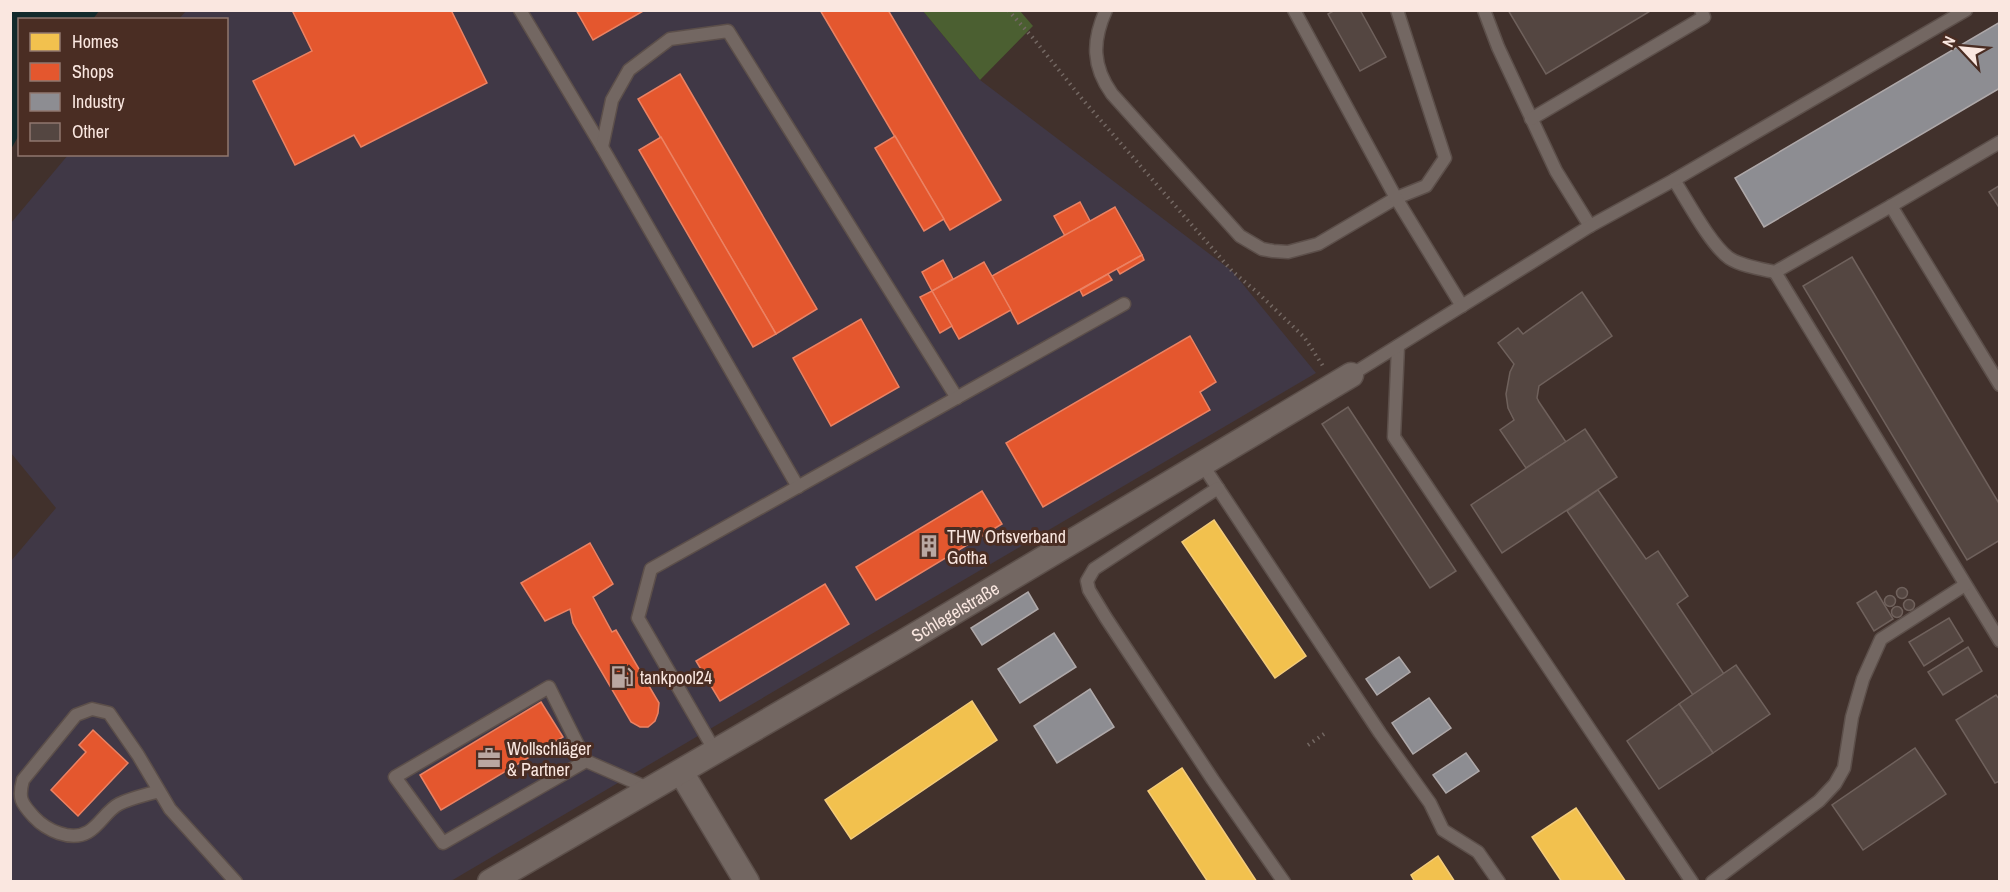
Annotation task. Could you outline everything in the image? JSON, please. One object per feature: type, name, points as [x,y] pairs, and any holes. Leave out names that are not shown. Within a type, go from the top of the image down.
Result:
[{"type":"street","name":"Schlegelstraße","points":[[490,882],[902,643],[1343,380]]},
{"type":"street","points":[[681,772],[747,882]]},
{"type":"lane","points":[[520,10],[602,147],[798,487]]},
{"type":"lane","points":[[1106,10],[1097,35],[1097,63],[1102,80],[1112,94],[1240,236],[1262,249],[1288,252],[1318,244],[1396,198],[1426,186],[1444,158],[1397,10]]},
{"type":"lane","points":[[1484,10],[1498,47],[1556,171],[1590,226]]},
{"type":"lane","points":[[1531,119],[1704,17],[1701,10]]},
{"type":"lane","points":[[1343,380],[1590,226],[1674,180],[1966,10]]},
{"type":"lane","points":[[1296,11],[1396,198],[1462,306]]},
{"type":"lane","points":[[602,147],[612,100],[629,70],[670,39],[728,31],[957,398]]},
{"type":"lane","points":[[1674,180],[1710,236],[1730,258],[1755,268],[1775,272],[2000,142]]},
{"type":"lane","points":[[1891,206],[2000,385]]},
{"type":"lane","points":[[1775,272],[2000,641]]},
{"type":"lane","points":[[715,752],[638,618],[651,569],[1124,304]]},
{"type":"lane","points":[[1398,346],[1394,436],[1692,882]]},
{"type":"lane","points":[[1202,464],[1380,733],[1430,803],[1443,830],[1478,852],[1499,882]]},
{"type":"lane","points":[[1218,488],[1094,570],[1087,581],[1089,590],[1106,618],[1213,780],[1284,882]]},
{"type":"lane","points":[[1712,882],[1819,801],[1835,784],[1844,768],[1852,717],[1863,679],[1881,639],[1965,585]]},
{"type":"lane","points":[[586,762],[443,843],[395,777],[549,687],[586,762],[650,789]]},
{"type":"lane","points":[[159,791],[118,804],[87,832],[74,836],[58,833],[39,823],[23,806],[19,793],[22,780],[76,715],[92,709],[109,713],[159,791],[170,809],[236,882]]},
{"type":"path","points":[[1008,10],[1232,271],[1304,338],[1343,380]]},
{"type":"path","points":[[1308,745],[1324,734]]},
{"type":"shaded area","points":[[186,11],[923,11],[980,80],[1232,271],[1316,373],[451,881],[11,882],[11,561],[56,508],[11,453],[11,223],[67,156],[228,156],[228,18],[180,18]]},
{"type":"green space","points":[[923,11],[1020,11],[1033,26],[980,80]]},
{"type":"water","points":[[11,10],[99,11],[94,18],[18,18],[18,137],[11,149]]},
{"type":"building: Homes","points":[[1214,520],[1306,656],[1275,678],[1182,542]]},
{"type":"building: Homes","points":[[972,701],[997,740],[851,839],[825,800]]},
{"type":"building: Homes","points":[[1182,768],[1257,882],[1208,882],[1148,791]]},
{"type":"building: Homes","points":[[1576,808],[1626,882],[1562,882],[1532,837]]},
{"type":"building: Homes","points":[[1438,856],[1455,882],[1415,882],[1411,875]]},
{"type":"building: Shops","points":[[292,10],[451,10],[487,83],[361,147],[354,135],[295,165],[253,81],[312,51]]},
{"type":"building: Shops","points":[[576,10],[645,10],[593,40]]},
{"type":"building: Shops","points":[[820,10],[888,10],[1001,200],[950,230]]},
{"type":"building: Shops","points":[[680,74],[817,309],[776,334],[638,99]]},
{"type":"building: Shops","points":[[895,136],[944,219],[924,231],[875,148]]},
{"type":"building: Shops","points":[[661,137],[776,334],[753,347],[639,150]]},
{"type":"building: Shops","points":[[1080,202],[1090,221],[1065,236],[1054,216]]},
{"type":"building: Shops","points":[[1115,207],[1142,255],[1018,324],[992,276]]},
{"type":"building: Shops","points":[[1142,255],[1144,260],[1120,274],[1117,269]]},
{"type":"building: Shops","points":[[943,260],[953,279],[932,291],[922,272]]},
{"type":"building: Shops","points":[[984,262],[1011,310],[959,339],[932,291]]},
{"type":"building: Shops","points":[[1108,274],[1112,280],[1083,296],[1080,290]]},
{"type":"building: Shops","points":[[932,291],[952,326],[940,333],[920,297]]},
{"type":"building: Shops","points":[[861,319],[899,387],[831,426],[793,358]]},
{"type":"building: Shops","points":[[1190,336],[1216,382],[1200,392],[1210,410],[1043,507],[1006,443]]},
{"type":"building: Shops","name":"THW Ortsverband Gotha","points":[[982,491],[1002,524],[876,600],[856,567]]},
{"type":"building: Shops","points":[[590,543],[613,584],[593,597],[612,632],[616,630],[659,703],[655,721],[648,727],[640,727],[631,722],[573,623],[570,609],[545,621],[521,583]]},
{"type":"building: Shops","points":[[825,584],[849,624],[720,701],[696,661]]},
{"type":"building: Shops","points":[[541,702],[563,737],[441,810],[420,775]]},
{"type":"building: Shops","points":[[93,730],[128,763],[78,816],[51,790],[86,752],[79,745]]},
{"type":"building: Industry","points":[[2000,22],[2000,88],[1764,227],[1735,178]]},
{"type":"building: Industry","points":[[1028,592],[1038,609],[982,645],[971,628]]},
{"type":"building: Industry","points":[[1054,633],[1076,667],[1020,703],[998,669]]},
{"type":"building: Industry","points":[[1399,657],[1410,672],[1377,695],[1366,679]]},
{"type":"building: Industry","points":[[1090,689],[1114,727],[1057,763],[1034,726]]},
{"type":"building: Industry","points":[[1429,698],[1451,728],[1413,754],[1392,723]]},
{"type":"building: Industry","points":[[1466,753],[1479,771],[1446,793],[1433,775]]},
{"type":"building: Other","points":[[1335,10],[1360,10],[1386,57],[1360,71],[1328,14]]},
{"type":"building: Other","points":[[1508,10],[1652,10],[1546,74]]},
{"type":"building: Other","points":[[2000,185],[2000,209],[1989,192]]},
{"type":"building: Other","points":[[1852,257],[2000,505],[2000,540],[1967,560],[1803,286]]},
{"type":"building: Other","points":[[1582,292],[1612,336],[1539,386],[1537,398],[1566,442],[1526,468],[1500,430],[1514,420],[1508,408],[1506,394],[1510,372],[1514,364],[1498,343],[1518,328],[1523,334]]},
{"type":"building: Other","points":[[1348,407],[1456,571],[1430,588],[1322,424]]},
{"type":"building: Other","points":[[1585,429],[1617,477],[1502,553],[1471,505]]},
{"type":"building: Other","points":[[1598,490],[1646,559],[1658,551],[1688,596],[1677,604],[1724,674],[1693,695],[1567,511]]},
{"type":"building: Other","points":[[1902,587],[1908,593],[1902,599],[1896,593]]},
{"type":"building: Other","points":[[1876,591],[1893,619],[1874,631],[1857,603]]},
{"type":"building: Other","points":[[1890,595],[1896,601],[1890,607],[1884,601]]},
{"type":"building: Other","points":[[1909,599],[1915,605],[1909,611],[1903,605]]},
{"type":"building: Other","points":[[1897,606],[1903,612],[1897,618],[1891,612]]},
{"type":"building: Other","points":[[1949,618],[1963,641],[1924,666],[1909,642]]},
{"type":"building: Other","points":[[1968,647],[1982,671],[1943,695],[1928,672]]},
{"type":"building: Other","points":[[1736,665],[1770,714],[1713,753],[1679,704]]},
{"type":"building: Other","points":[[1996,695],[2000,700],[2000,781],[1995,783],[1956,720]]},
{"type":"building: Other","points":[[1679,704],[1713,753],[1659,789],[1627,741]]},
{"type":"building: Other","points":[[1915,748],[1946,794],[1863,850],[1832,805]]},
{"type":"place","name":"THW Ortsverband Gotha","points":[[929,546]]},
{"type":"place","name":"tankpool24","points":[[622,677]]},
{"type":"place","name":"Wollschläger & Partner","points":[[489,758]]}]
